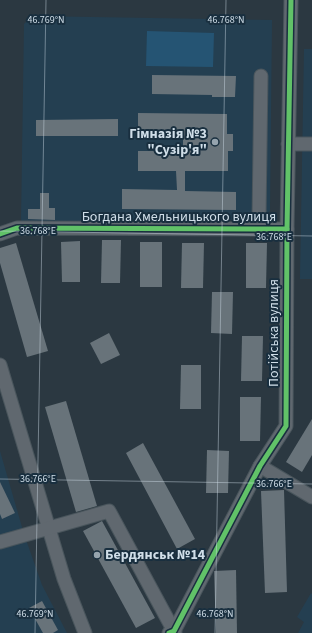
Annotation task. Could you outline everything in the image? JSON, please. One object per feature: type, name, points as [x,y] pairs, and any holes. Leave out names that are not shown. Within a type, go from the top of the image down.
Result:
[{"type":"street","name":"Потійська вулиця","points":[[173,632],[260,466],[286,426],[288,144],[291,0]]},
{"type":"street","points":[[260,76],[259,218],[261,229]]},
{"type":"street","points":[[288,144],[312,144]]},
{"type":"street","name":"Богдана Хмельницького вулиця","points":[[0,234],[17,228],[287,230]]},
{"type":"street","points":[[0,365],[64,579],[85,633]]},
{"type":"street","points":[[260,466],[312,497]]},
{"type":"street","points":[[0,542],[109,511],[173,632]]},
{"type":"shaded area","points":[[32,16],[272,20],[270,211],[264,217],[253,220],[21,222],[24,24]]},
{"type":"shaded area","points":[[147,31],[214,33],[213,67],[146,66]]},
{"type":"shaded area","points":[[304,49],[312,49],[312,279],[300,279]]},
{"type":"shaded area","points":[[0,451],[24,534],[42,585],[67,633],[0,633]]},
{"type":"shaded area","points":[[311,593],[312,633],[298,633],[304,622],[297,617]]},
{"type":"building","points":[[152,75],[236,76],[235,97],[152,94]]},
{"type":"building","name":"Гімназія №3 \"Сузір'я\"","points":[[138,113],[227,114],[227,134],[233,134],[233,151],[228,151],[228,171],[185,171],[185,191],[236,192],[236,210],[122,209],[122,189],[177,190],[176,171],[138,171],[138,151],[183,151],[183,131],[138,131]]},
{"type":"building","points":[[118,119],[118,136],[36,136],[36,120]]},
{"type":"building","points":[[40,193],[49,193],[49,208],[55,208],[55,220],[28,219],[28,209],[40,209]]},
{"type":"building","points":[[102,240],[121,240],[120,283],[101,283]]},
{"type":"building","points":[[80,241],[80,282],[62,282],[61,242]]},
{"type":"building","points":[[140,242],[162,242],[162,287],[140,287]]},
{"type":"building","points":[[16,243],[48,351],[27,357],[0,263],[0,248]]},
{"type":"building","points":[[182,243],[204,243],[203,288],[181,288]]},
{"type":"building","points":[[246,243],[267,243],[266,288],[246,288]]},
{"type":"building","points":[[212,292],[233,292],[232,334],[211,333]]},
{"type":"building","points":[[109,333],[120,355],[101,364],[90,343]]},
{"type":"building","points":[[242,336],[263,336],[262,381],[241,381]]},
{"type":"building","points":[[181,365],[201,365],[201,409],[180,409]]},
{"type":"building","points":[[240,397],[261,397],[260,441],[240,441]]},
{"type":"building","points":[[66,401],[97,506],[76,512],[45,407]]},
{"type":"building","points":[[312,419],[312,455],[302,472],[286,462]]},
{"type":"building","points":[[143,443],[195,539],[177,549],[126,453]]},
{"type":"building","points":[[207,450],[229,451],[228,493],[206,493]]},
{"type":"building","points":[[0,482],[15,513],[2,519],[0,514]]},
{"type":"building","points":[[284,490],[287,592],[265,593],[261,491]]},
{"type":"building","points":[[102,521],[155,618],[136,628],[83,531]]},
{"type":"building","points":[[236,570],[237,633],[216,633],[214,571]]},
{"type":"building","points":[[42,601],[58,630],[53,633],[43,633],[29,608]]},
{"type":"cycle path","points":[[169,633],[174,631],[260,466],[286,426],[287,229],[291,0]]},
{"type":"cycle path","points":[[0,234],[17,228],[287,229]]},
{"type":"place","name":"Гімназія №3 \"Сузір'я\"","points":[[215,142]]},
{"type":"place","name":"Бердянськ №14","points":[[97,555]]}]
